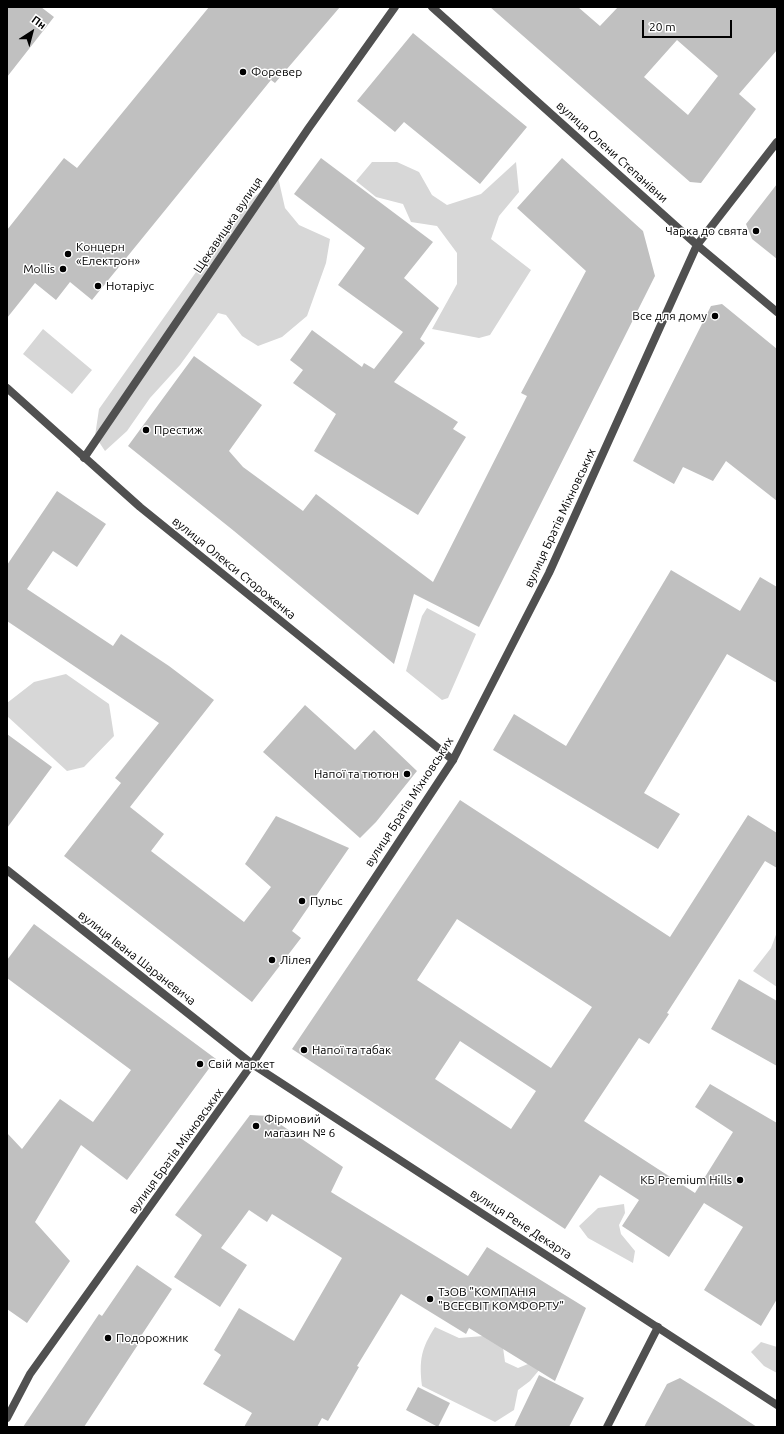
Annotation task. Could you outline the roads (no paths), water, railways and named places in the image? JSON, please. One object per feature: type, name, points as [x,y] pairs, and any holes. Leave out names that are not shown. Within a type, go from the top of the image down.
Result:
[{"type":"street","name":"Щекавицька вулиця","points":[[84,458],[308,129],[395,7]]},
{"type":"street","name":"вулиця Олени Степанівни","points":[[432,7],[697,245],[777,312]]},
{"type":"street","name":"вулиця Братів Міхновських","points":[[7,1418],[30,1374],[252,1064],[453,760],[549,573],[697,245],[777,142]]},
{"type":"street","name":"вулиця Олекси Стороженка","points":[[7,388],[84,458],[212,566],[453,760]]},
{"type":"street","name":"вулиця Івана Шараневича","points":[[7,870],[252,1064]]},
{"type":"street","name":"вулиця Рене Декарта","points":[[252,1064],[777,1405]]},
{"type":"street","points":[[607,1427],[658,1327]]},
{"type":"place","name":"Форевер","points":[[243,72]]},
{"type":"place","name":"Чарка до свята","points":[[756,231]]},
{"type":"place","name":"Концерн «Електрон»","points":[[68,254]]},
{"type":"place","name":"Mollis","points":[[63,269]]},
{"type":"place","name":"Нотаріус","points":[[98,286]]},
{"type":"place","name":"Все для дому","points":[[715,316]]},
{"type":"place","name":"Престиж","points":[[146,430]]},
{"type":"place","name":"Напої та тютюн","points":[[407,774]]},
{"type":"place","name":"Пульс","points":[[302,901]]},
{"type":"place","name":"Лілея","points":[[272,960]]},
{"type":"place","name":"Напої та табак","points":[[304,1050]]},
{"type":"place","name":"Свій маркет","points":[[200,1064]]},
{"type":"place","name":"Фірмовий магазин № 6","points":[[256,1126]]},
{"type":"place","name":"КБ Premium Hills","points":[[740,1180]]},
{"type":"place","name":"ТзОВ \"КОМПАНІЯ \"ВСЕСВІТ КОМФОРТУ\"","points":[[430,1299]]},
{"type":"place","name":"Подорожник","points":[[108,1338]]}]
